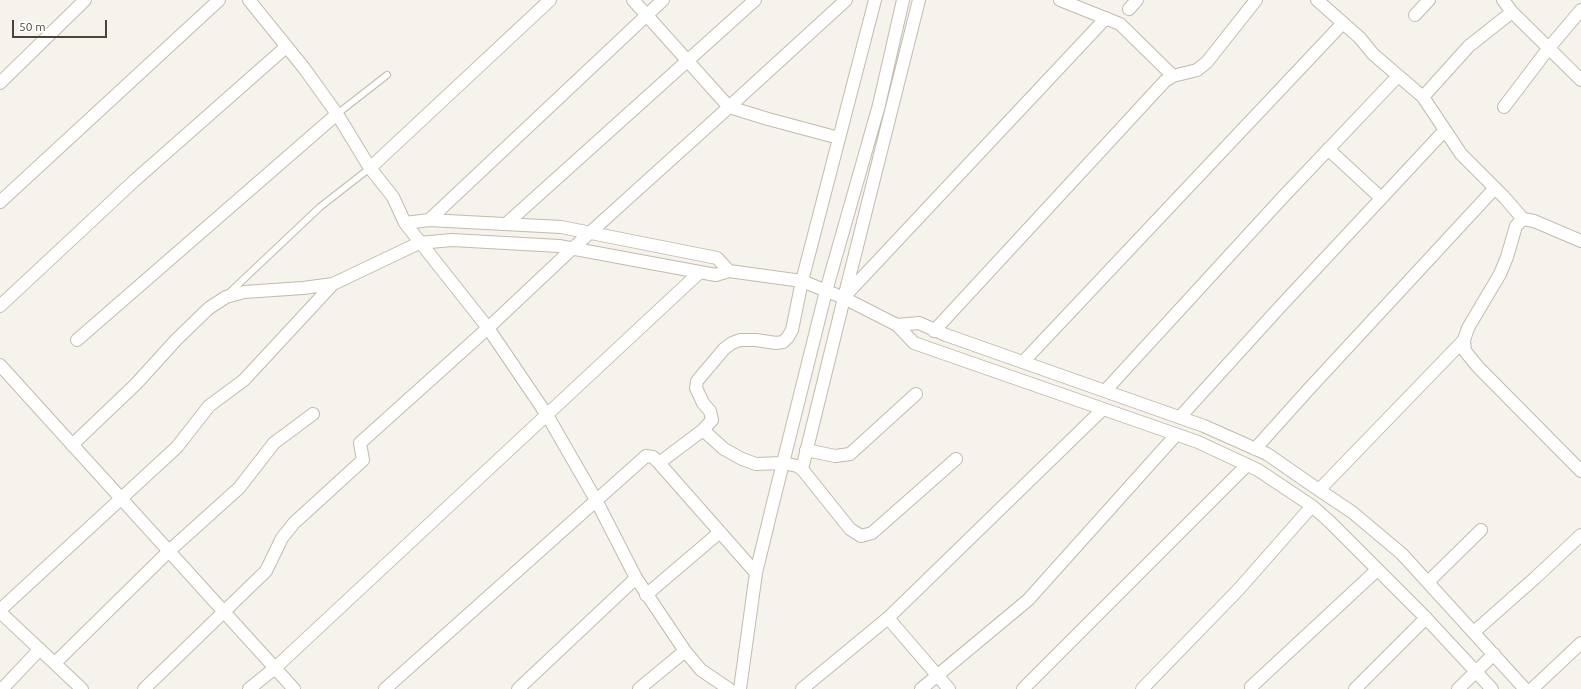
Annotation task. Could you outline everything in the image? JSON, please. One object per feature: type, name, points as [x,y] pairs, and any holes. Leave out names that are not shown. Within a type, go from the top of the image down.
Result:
[{"type":"street","points":[[0,83],[85,0]]},
{"type":"street","points":[[0,202],[218,0]]},
{"type":"street","points":[[249,0],[337,114],[370,168],[393,197],[405,223],[419,243],[488,328],[547,415],[596,500],[636,578],[685,651],[701,670],[729,689]]},
{"type":"street","points":[[370,168],[550,0]]},
{"type":"street","points":[[633,0],[729,107],[839,138]]},
{"type":"street","points":[[429,220],[663,0]]},
{"type":"street","points":[[506,224],[754,0]]},
{"type":"street","points":[[144,689],[266,571],[282,538],[294,523],[362,460],[360,443],[488,328],[573,248],[846,0]]},
{"type":"street","points":[[659,463],[703,430],[712,420],[710,411],[703,403],[696,388],[697,381],[724,349],[732,343],[740,340],[776,343],[783,342],[792,330],[802,281],[874,0]]},
{"type":"street","points":[[740,689],[756,573],[826,291],[879,105],[903,0]]},
{"type":"street","points":[[802,469],[919,0]]},
{"type":"street","points":[[1060,0],[1120,24],[1173,76]]},
{"type":"street","points":[[934,331],[1165,81],[1173,76],[1197,70],[1208,62],[1256,0]]},
{"type":"street","points":[[1317,0],[1360,38],[1373,54],[1423,97],[1461,154],[1523,219],[1534,221],[1579,236]]},
{"type":"street","points":[[1415,15],[1429,0]]},
{"type":"street","points":[[1503,0],[1512,12],[1548,49],[1581,80]]},
{"type":"street","points":[[1423,97],[1469,46],[1512,12]]},
{"type":"street","points":[[1504,107],[1548,49],[1580,12]]},
{"type":"street","points":[[844,298],[1106,18]]},
{"type":"street","points":[[1023,362],[1343,23]]},
{"type":"street","points":[[0,306],[134,181],[286,47]]},
{"type":"street","points":[[1105,391],[1283,197],[1398,76]]},
{"type":"street","points":[[77,340],[337,114]]},
{"type":"street","points":[[1180,417],[1278,308],[1445,130]]},
{"type":"street","points":[[1328,149],[1381,198]]},
{"type":"street","points":[[1256,448],[1313,384],[1495,188]]},
{"type":"street","points":[[1523,219],[1516,226],[1507,257],[1500,274],[1468,328],[1464,340],[1465,351],[1478,367],[1581,471]]},
{"type":"street","points":[[405,223],[429,220],[561,227],[717,258],[729,271]]},
{"type":"street","points":[[72,445],[136,384],[176,340],[209,308],[226,297],[244,292],[303,288],[333,284],[419,243],[452,240],[559,246],[716,275],[729,271],[802,281],[844,298],[897,325],[914,343],[1198,442],[1258,470],[1312,506],[1426,618],[1492,689]]},
{"type":"street","points":[[249,689],[274,668],[700,272]]},
{"type":"street","points":[[82,689],[0,611],[178,447],[209,406],[244,380],[333,284]]},
{"type":"street","points":[[897,325],[919,322],[934,331],[1204,426],[1267,454],[1358,516],[1402,554],[1525,689]]},
{"type":"street","points":[[1319,490],[1464,340]]},
{"type":"street","points":[[0,365],[294,689]]},
{"type":"street","points":[[806,450],[835,456],[850,454],[916,394]]},
{"type":"street","points":[[802,689],[888,618],[1103,410]]},
{"type":"street","points":[[55,663],[168,551],[239,488],[274,443],[313,414]]},
{"type":"street","points":[[703,430],[724,449],[742,459],[756,464],[783,463],[797,466],[802,469],[850,529],[861,536],[872,532],[956,459]]},
{"type":"street","points":[[921,689],[1028,600],[1176,435]]},
{"type":"street","points":[[384,689],[646,456],[653,457],[659,463],[756,573]]},
{"type":"street","points":[[1023,689],[1247,465]]},
{"type":"street","points":[[1142,689],[1239,589],[1312,506]]},
{"type":"street","points":[[1428,582],[1480,530]]},
{"type":"street","points":[[646,595],[720,532]]},
{"type":"street","points":[[1474,632],[1581,535]]},
{"type":"street","points":[[1251,688],[1377,570]]},
{"type":"street","points":[[518,689],[636,578]]},
{"type":"street","points":[[888,618],[949,689]]},
{"type":"street","points":[[1355,689],[1426,618]]},
{"type":"street","points":[[1532,689],[1581,643]]},
{"type":"street","points":[[3,688],[40,648]]},
{"type":"street","points":[[639,689],[685,651]]},
{"type":"street","points":[[1458,689],[1494,654]]},
{"type":"lane","points":[[337,114],[387,75]]},
{"type":"lane","points":[[226,297],[320,207],[370,168]]}]
